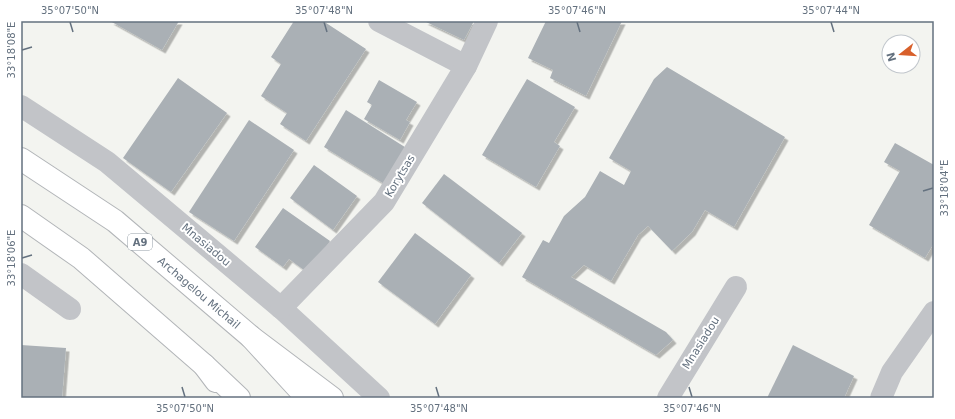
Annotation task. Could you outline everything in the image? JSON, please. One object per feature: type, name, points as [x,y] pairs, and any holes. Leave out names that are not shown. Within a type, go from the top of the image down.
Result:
[{"type":"highway","name":"Archagelou Michail","points":[[21,160],[116,221],[250,337],[306,398]]},
{"type":"highway","points":[[21,216],[81,258],[240,398]]},
{"type":"highway","points":[[250,337],[332,398]]},
{"type":"highway","points":[[204,365],[228,398]]},
{"type":"street","points":[[379,21],[466,66]]},
{"type":"street","name":"Korytsas","points":[[281,308],[384,202],[466,66],[487,21]]},
{"type":"street","name":"Mnasiadou","points":[[21,106],[107,162],[281,308],[379,398]]},
{"type":"street","points":[[21,274],[70,309]]},
{"type":"street","name":"Mnasiadou","points":[[668,398],[736,287]]},
{"type":"street","points":[[881,398],[892,372],[934,312]]},
{"type":"building","points":[[110,21],[179,21],[162,50]]},
{"type":"building","points":[[294,21],[323,21],[366,49],[306,141],[280,124],[287,113],[261,96],[281,64],[271,57]]},
{"type":"building","points":[[424,21],[474,21],[464,40]]},
{"type":"building","points":[[546,21],[622,21],[586,96],[550,78],[553,70],[528,58]]},
{"type":"building","points":[[667,67],[785,137],[734,227],[705,210],[692,232],[672,251],[648,226],[638,235],[611,281],[584,265],[571,277],[666,332],[673,340],[656,355],[522,277],[543,240],[549,243],[564,216],[585,197],[600,171],[624,185],[631,171],[609,158],[654,79]]},
{"type":"building","points":[[178,78],[227,113],[171,192],[123,158]]},
{"type":"building","points":[[527,79],[575,107],[554,142],[560,146],[536,187],[482,155]]},
{"type":"building","points":[[379,80],[417,102],[406,120],[410,122],[400,140],[364,119],[372,105],[367,102]]},
{"type":"building","points":[[346,110],[408,149],[386,185],[324,147]]},
{"type":"building","points":[[249,120],[294,150],[234,241],[189,212]]},
{"type":"building","points":[[895,143],[934,165],[934,243],[925,258],[869,225],[900,171],[884,162]]},
{"type":"building","points":[[314,165],[357,196],[333,230],[290,198]]},
{"type":"building","points":[[444,174],[522,233],[499,263],[422,203]]},
{"type":"building","points":[[283,208],[330,241],[308,273],[289,259],[283,267],[255,247]]},
{"type":"building","points":[[415,233],[471,275],[435,324],[378,282]]},
{"type":"building","points":[[21,345],[66,348],[62,398],[21,398]]},
{"type":"building","points":[[793,345],[854,376],[844,398],[767,398]]}]
